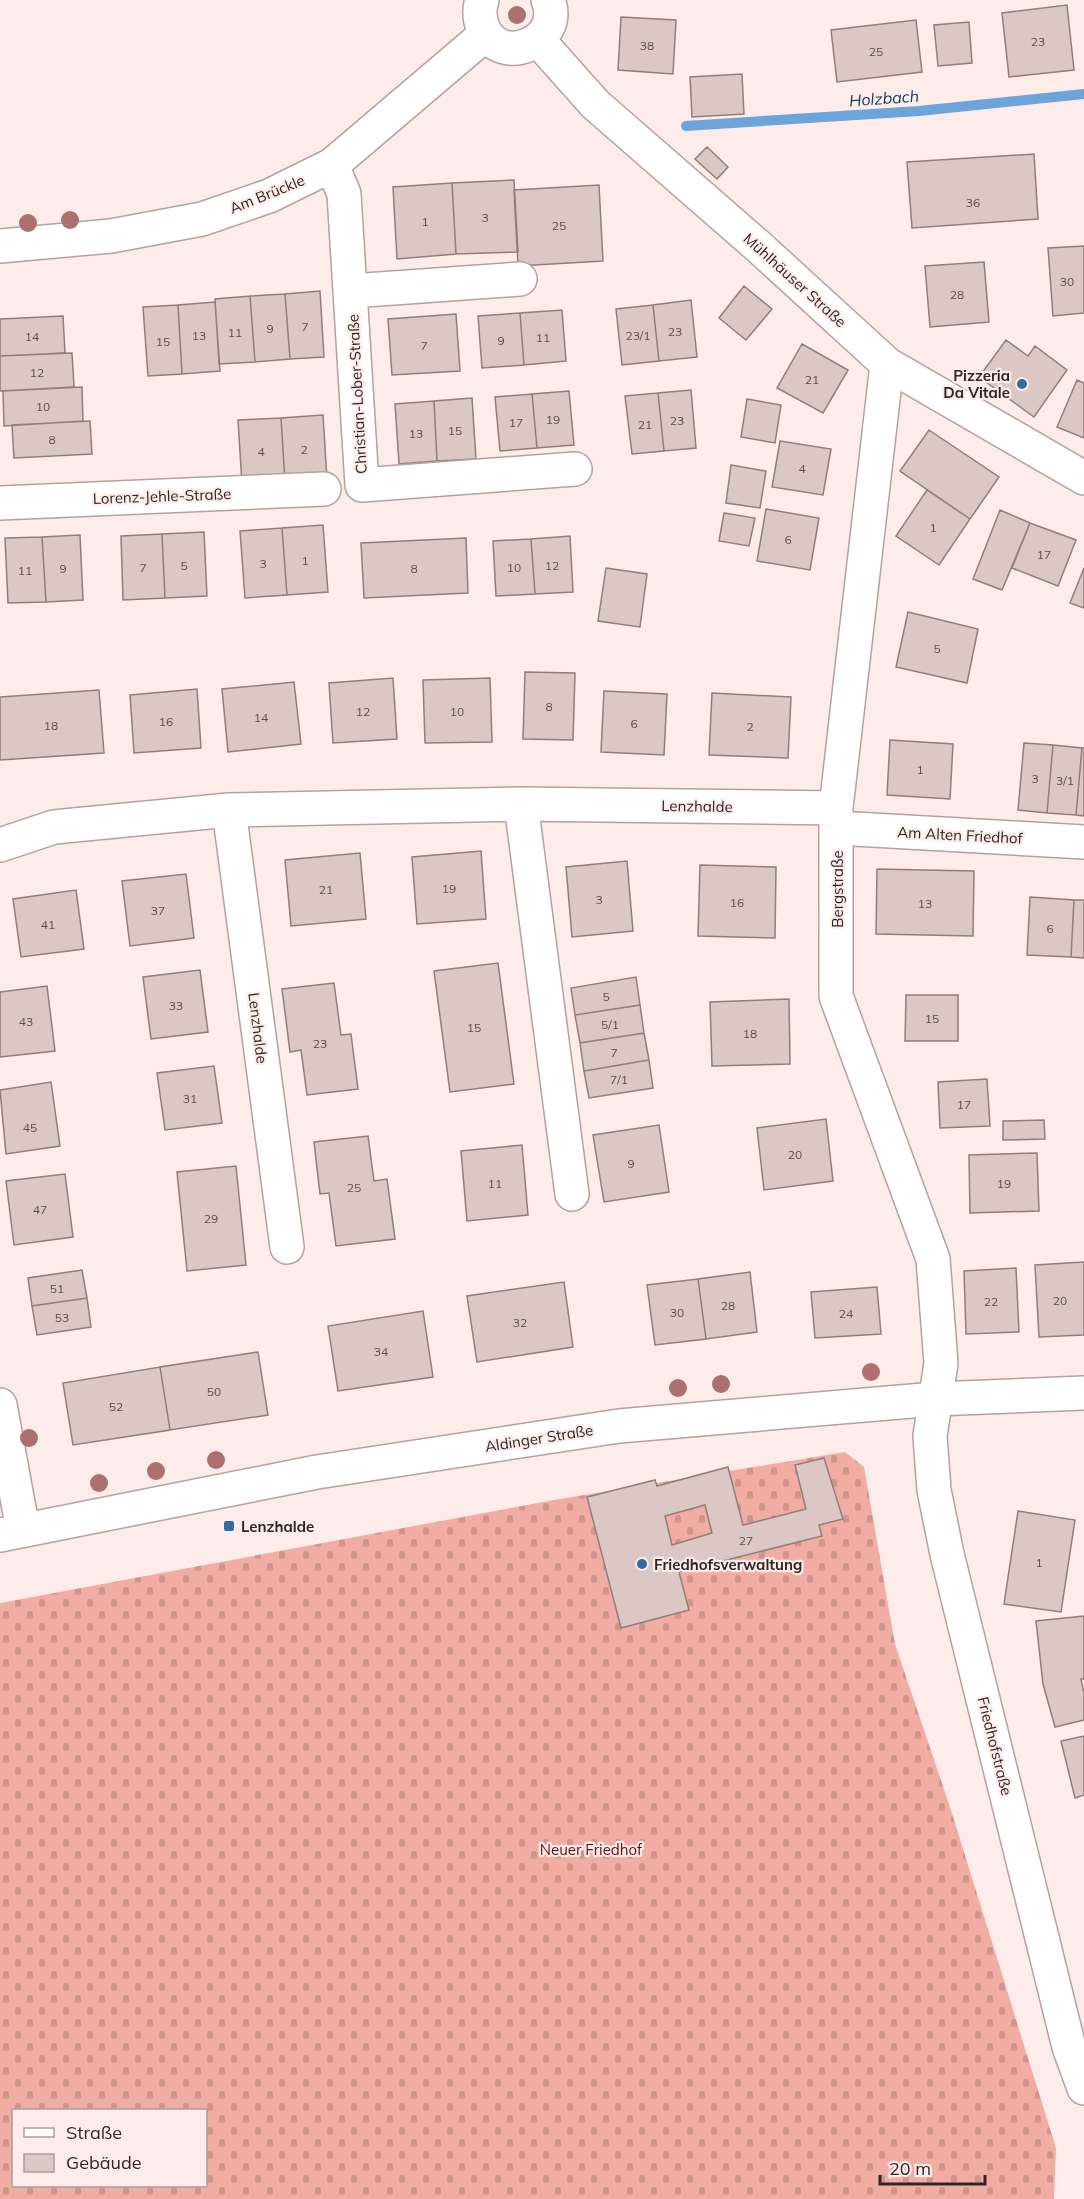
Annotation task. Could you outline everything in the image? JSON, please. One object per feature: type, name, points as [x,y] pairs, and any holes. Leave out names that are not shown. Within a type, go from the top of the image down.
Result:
[{"type":"street","points":[[482,0],[480,21],[486,34],[505,48],[517,49],[538,40],[547,30],[551,17],[548,0]]},
{"type":"street","name":"Am Brückle","points":[[0,246],[111,236],[202,219],[269,196],[332,165],[486,34]]},
{"type":"street","name":"Mühlhäuser Straße","points":[[538,40],[595,104],[759,247],[887,364],[1084,478]]},
{"type":"street","name":"Christian-Lober-Straße","points":[[332,165],[344,194],[363,485],[575,469]]},
{"type":"street","points":[[351,291],[520,279]]},
{"type":"street","name":"Bergstraße","points":[[887,364],[836,818],[837,996],[933,1259],[941,1363],[936,1399]]},
{"type":"street","name":"Lorenz-Jehle-Straße","points":[[0,502],[324,489]]},
{"type":"street","points":[[521,804],[572,1194]]},
{"type":"street","name":"Lenzhalde","points":[[0,845],[54,827],[229,810],[521,804],[836,818]]},
{"type":"street","name":"Lenzhalde","points":[[229,810],[287,1247]]},
{"type":"street","name":"Am Alten Friedhof","points":[[836,818],[1084,842]]},
{"type":"street","name":"Aldinger Straße","points":[[11,1532],[317,1472],[619,1426],[936,1399],[1084,1393]]},
{"type":"street","name":"Friedhofstraße","points":[[936,1399],[930,1436],[933,1490],[1069,2047],[1084,2088]]},
{"type":"street","points":[[0,1405],[11,1532]]},
{"type":"green space","name":"Neuer Friedhof","points":[[845,1452],[864,1467],[895,1644],[950,1807],[1056,2148],[1054,2199],[0,2199],[0,1603],[554,1500]]},
{"type":"building","points":[[1067,5],[1074,70],[1009,77],[1002,13]]},
{"type":"building","points":[[621,17],[676,20],[673,74],[618,70]]},
{"type":"building","points":[[916,20],[922,72],[837,82],[831,30]]},
{"type":"building","points":[[969,22],[972,63],[938,66],[934,25]]},
{"type":"building","points":[[742,74],[744,114],[692,117],[690,77]]},
{"type":"building","points":[[707,147],[728,167],[717,179],[695,159]]},
{"type":"building","points":[[1034,154],[1038,219],[912,228],[907,162]]},
{"type":"building","points":[[514,180],[518,252],[456,254],[452,183]]},
{"type":"building","points":[[452,183],[456,254],[397,259],[393,187]]},
{"type":"building","points":[[599,185],[603,261],[518,266],[514,190]]},
{"type":"building","points":[[1084,246],[1084,313],[1053,316],[1048,248]]},
{"type":"building","points":[[984,262],[989,322],[930,327],[925,266]]},
{"type":"building","points":[[744,286],[772,309],[746,340],[719,318]]},
{"type":"building","points":[[320,291],[324,357],[290,359],[285,294]]},
{"type":"building","points":[[285,294],[290,359],[255,362],[250,296]]},
{"type":"building","points":[[250,296],[255,362],[219,364],[215,299]]},
{"type":"building","points":[[691,300],[697,357],[659,361],[653,305]]},
{"type":"building","points":[[215,302],[220,371],[182,374],[178,305]]},
{"type":"building","points":[[178,305],[182,374],[148,376],[143,307]]},
{"type":"building","points":[[653,305],[659,361],[622,365],[616,309]]},
{"type":"building","points":[[562,310],[566,361],[524,365],[520,313]]},
{"type":"building","points":[[520,313],[524,365],[482,368],[478,316]]},
{"type":"building","points":[[456,314],[460,371],[392,375],[388,319]]},
{"type":"building","points":[[63,316],[65,353],[0,356],[0,319]]},
{"type":"building","points":[[1006,340],[1028,356],[1035,346],[1067,370],[1034,417],[979,377]]},
{"type":"building","points":[[802,344],[848,370],[823,413],[777,388]]},
{"type":"building","points":[[72,353],[74,387],[0,391],[0,356]]},
{"type":"building","points":[[1077,380],[1084,383],[1084,438],[1057,427]]},
{"type":"building","points":[[82,387],[83,421],[4,426],[3,391]]},
{"type":"building","points":[[691,390],[696,448],[664,451],[658,393]]},
{"type":"building","points":[[569,391],[574,445],[537,448],[532,394]]},
{"type":"building","points":[[658,393],[664,451],[632,454],[625,396]]},
{"type":"building","points":[[532,394],[537,448],[500,451],[495,397]]},
{"type":"building","points":[[472,398],[476,459],[437,461],[434,401]]},
{"type":"building","points":[[747,399],[781,405],[775,443],[741,437]]},
{"type":"building","points":[[434,401],[437,461],[399,464],[395,404]]},
{"type":"building","points":[[323,415],[327,480],[285,482],[281,418]]},
{"type":"building","points":[[281,418],[285,482],[242,484],[238,420]]},
{"type":"building","points":[[90,421],[92,454],[14,458],[12,425]]},
{"type":"building","points":[[929,430],[999,477],[970,519],[900,471]]},
{"type":"building","points":[[780,441],[831,449],[823,495],[772,487]]},
{"type":"building","points":[[731,465],[766,471],[760,508],[726,503]]},
{"type":"building","points":[[927,490],[970,519],[939,565],[896,536]]},
{"type":"building","points":[[766,509],[819,518],[810,570],[757,561]]},
{"type":"building","points":[[1000,510],[1030,523],[1002,590],[973,579]]},
{"type":"building","points":[[724,513],[755,518],[749,546],[719,541]]},
{"type":"building","points":[[1030,523],[1076,540],[1058,586],[1012,568]]},
{"type":"building","points":[[323,525],[328,592],[287,595],[282,528]]},
{"type":"building","points":[[282,528],[287,595],[245,598],[240,531]]},
{"type":"building","points":[[204,532],[207,596],[165,598],[162,534]]},
{"type":"building","points":[[162,534],[165,598],[123,600],[121,536]]},
{"type":"building","points":[[80,535],[83,600],[46,602],[42,537]]},
{"type":"building","points":[[570,536],[573,592],[535,594],[531,539]]},
{"type":"building","points":[[42,537],[46,602],[8,603],[5,538]]},
{"type":"building","points":[[466,538],[468,593],[364,598],[361,543]]},
{"type":"building","points":[[531,539],[535,594],[496,596],[493,541]]},
{"type":"building","points":[[606,568],[647,574],[640,627],[598,621]]},
{"type":"building","points":[[1084,568],[1084,608],[1070,603]]},
{"type":"building","points":[[908,612],[978,629],[967,683],[896,667]]},
{"type":"building","points":[[525,672],[575,673],[573,740],[523,739]]},
{"type":"building","points":[[393,678],[397,739],[333,743],[329,683]]},
{"type":"building","points":[[490,678],[492,742],[425,743],[423,680]]},
{"type":"building","points":[[294,682],[301,744],[228,752],[222,689]]},
{"type":"building","points":[[197,689],[201,748],[134,753],[130,695]]},
{"type":"building","points":[[99,690],[104,753],[0,760],[0,697]]},
{"type":"building","points":[[604,691],[667,694],[664,755],[601,752]]},
{"type":"building","points":[[712,693],[791,697],[788,758],[709,755]]},
{"type":"building","points":[[890,740],[953,744],[950,799],[887,795]]},
{"type":"building","points":[[1024,743],[1053,745],[1047,813],[1018,810]]},
{"type":"building","points":[[1053,745],[1082,748],[1076,815],[1047,813]]},
{"type":"building","points":[[1082,748],[1084,748],[1084,816],[1076,815]]},
{"type":"building","points":[[481,851],[486,919],[417,924],[412,857]]},
{"type":"building","points":[[360,853],[366,919],[291,926],[285,860]]},
{"type":"building","points":[[627,861],[633,931],[572,937],[566,867]]},
{"type":"building","points":[[700,865],[776,867],[775,938],[698,936]]},
{"type":"building","points":[[877,869],[974,871],[973,936],[876,934]]},
{"type":"building","points":[[186,874],[194,938],[130,946],[122,881]]},
{"type":"building","points":[[76,890],[84,949],[21,957],[13,899]]},
{"type":"building","points":[[1030,897],[1074,900],[1071,957],[1027,955]]},
{"type":"building","points":[[1074,900],[1084,900],[1084,958],[1071,957]]},
{"type":"building","points":[[498,963],[514,1084],[450,1092],[434,971]]},
{"type":"building","points":[[200,970],[208,1032],[151,1039],[143,977]]},
{"type":"building","points":[[636,977],[640,1005],[575,1015],[571,988]]},
{"type":"building","points":[[334,983],[341,1035],[351,1034],[358,1089],[307,1095],[301,1050],[290,1052],[282,989]]},
{"type":"building","points":[[47,986],[55,1051],[0,1057],[0,992]]},
{"type":"building","points":[[906,995],[958,995],[958,1041],[905,1041]]},
{"type":"building","points":[[789,999],[790,1064],[712,1066],[710,1002]]},
{"type":"building","points":[[640,1005],[644,1033],[580,1043],[575,1015]]},
{"type":"building","points":[[644,1033],[649,1060],[584,1071],[580,1043]]},
{"type":"building","points":[[649,1060],[653,1088],[589,1098],[584,1071]]},
{"type":"building","points":[[214,1066],[222,1123],[165,1130],[157,1073]]},
{"type":"building","points":[[987,1079],[990,1126],[940,1128],[938,1082]]},
{"type":"building","points":[[51,1082],[60,1146],[6,1154],[0,1090]]},
{"type":"building","points":[[826,1119],[833,1181],[764,1190],[757,1128]]},
{"type":"building","points":[[1044,1120],[1045,1139],[1003,1140],[1003,1121]]},
{"type":"building","points":[[659,1125],[669,1192],[604,1202],[593,1135]]},
{"type":"building","points":[[368,1136],[374,1181],[387,1179],[395,1239],[336,1246],[329,1193],[320,1194],[314,1142]]},
{"type":"building","points":[[522,1145],[528,1215],[467,1221],[461,1151]]},
{"type":"building","points":[[1037,1153],[1039,1211],[970,1213],[969,1155]]},
{"type":"building","points":[[236,1166],[246,1265],[187,1271],[177,1172]]},
{"type":"building","points":[[65,1174],[73,1237],[14,1245],[6,1181]]},
{"type":"building","points":[[1084,1262],[1084,1335],[1039,1337],[1035,1265]]},
{"type":"building","points":[[1016,1268],[1019,1332],[966,1334],[964,1271]]},
{"type":"building","points":[[82,1270],[87,1298],[32,1306],[28,1278]]},
{"type":"building","points":[[750,1272],[757,1332],[706,1339],[698,1279]]},
{"type":"building","points":[[698,1279],[706,1339],[655,1345],[647,1285]]},
{"type":"building","points":[[564,1282],[573,1347],[477,1362],[467,1296]]},
{"type":"building","points":[[877,1287],[881,1334],[815,1338],[811,1292]]},
{"type":"building","points":[[87,1298],[91,1327],[37,1335],[32,1306]]},
{"type":"building","points":[[423,1311],[433,1377],[338,1391],[328,1326]]},
{"type":"building","points":[[258,1352],[268,1415],[170,1430],[160,1367]]},
{"type":"building","points":[[160,1367],[170,1430],[73,1445],[63,1383]]},
{"type":"building","points":[[824,1458],[843,1519],[819,1525],[822,1536],[679,1572],[689,1610],[621,1628],[587,1497],[655,1480],[657,1486],[728,1467],[743,1525],[806,1509],[795,1465]],"holes":[[[705,1505],[712,1533],[672,1545],[665,1516]]]},
{"type":"building","points":[[1018,1511],[1075,1520],[1061,1612],[1004,1604]]},
{"type":"building","points":[[1084,1616],[1084,1679],[1081,1679],[1084,1693],[1084,1720],[1055,1727],[1043,1684],[1036,1621]]},
{"type":"building","points":[[1084,1736],[1084,1795],[1075,1798],[1061,1741]]},
{"type":"waterway","name":"Holzbach","points":[[686,126],[919,111],[1084,94]]},
{"type":"place","name":"Pizzeria Da Vitale","points":[[1022,384]]},
{"type":"place","name":"Lenzhalde","points":[[229,1526]]},
{"type":"place","name":"Friedhofsverwaltung","points":[[642,1564]]}]
